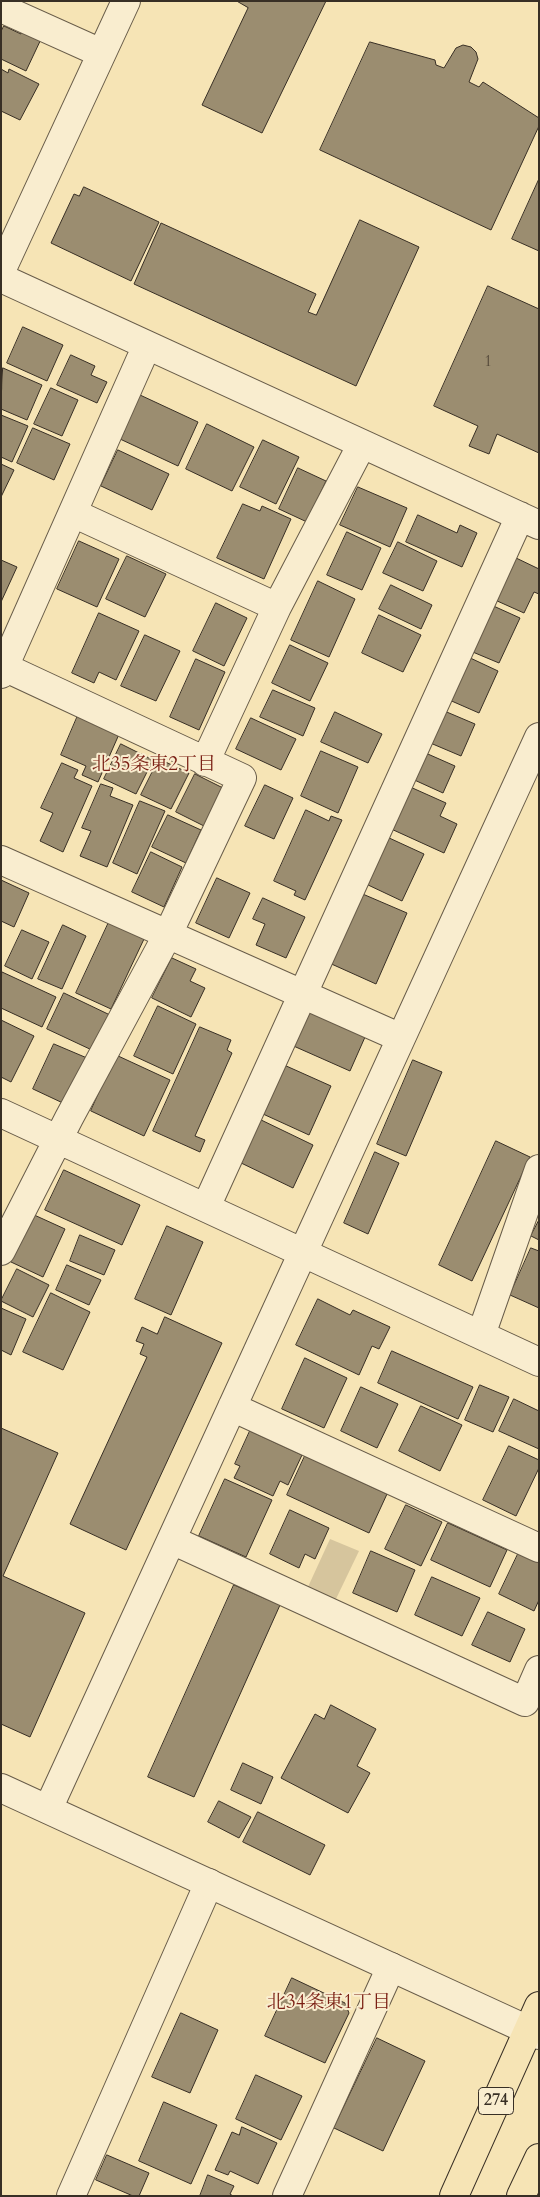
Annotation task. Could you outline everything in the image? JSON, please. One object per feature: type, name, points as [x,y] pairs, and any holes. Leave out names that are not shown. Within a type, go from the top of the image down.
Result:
[{"type":"highway","name":"274","points":[[454,2196],[535,2024]]},
{"type":"highway","points":[[521,2196],[539,2158]]},
{"type":"street","points":[[1,271],[126,1]]},
{"type":"street","points":[[1,8],[101,53]]},
{"type":"street","points":[[1,278],[529,521],[302,994],[206,1207]]},
{"type":"street","points":[[1,1251],[57,1140],[168,934],[242,778],[3,671],[147,345]]},
{"type":"street","points":[[205,762],[277,607],[362,444]]},
{"type":"street","points":[[73,513],[277,607]]},
{"type":"street","points":[[48,1809],[401,1038],[530,782],[539,737]]},
{"type":"street","points":[[1,860],[401,1038]]},
{"type":"street","points":[[1,1113],[539,1362]]},
{"type":"street","points":[[481,1335],[539,1169]]},
{"type":"street","points":[[232,1407],[539,1548]]},
{"type":"street","points":[[172,1540],[525,1702],[539,1670]]},
{"type":"street","points":[[1,1788],[391,1967],[535,2024]]},
{"type":"street","points":[[71,2196],[209,1883]]},
{"type":"street","points":[[287,2196],[391,1967]]},
{"type":"shaded area","points":[[330,1539],[359,1551],[335,1601],[307,1589]]},
{"type":"building","points":[[237,1],[326,1],[262,133],[202,105],[248,8]]},
{"type":"building","points":[[4,26],[21,34],[23,28],[42,37],[26,71],[1,59],[1,32]]},
{"type":"building","points":[[370,42],[435,60],[436,65],[444,68],[456,48],[463,45],[471,47],[476,52],[478,59],[469,82],[479,87],[483,82],[539,118],[539,126],[491,230],[320,150]]},
{"type":"building","points":[[1,69],[8,73],[9,69],[39,84],[20,120],[1,111]]},
{"type":"building","points":[[539,179],[539,251],[512,239]]},
{"type":"building","points":[[84,187],[159,222],[131,281],[51,243],[74,194],[79,196]]},
{"type":"building","points":[[360,220],[419,247],[356,386],[134,284],[161,223],[316,294],[308,312],[316,315]]},
{"type":"building","points":[[488,286],[539,309],[539,453],[497,434],[489,454],[469,446],[478,426],[434,406]]},
{"type":"building","points":[[23,327],[63,345],[47,381],[7,363]]},
{"type":"building","points":[[71,355],[95,366],[91,375],[107,382],[97,403],[57,385]]},
{"type":"building","points":[[3,368],[42,385],[27,420],[1,409]]},
{"type":"building","points":[[51,388],[78,400],[62,436],[34,424]]},
{"type":"building","points":[[140,395],[198,422],[178,466],[120,439]]},
{"type":"building","points":[[1,415],[28,426],[12,462],[1,457]]},
{"type":"building","points":[[207,424],[254,447],[232,491],[186,469]]},
{"type":"building","points":[[33,428],[70,444],[54,480],[17,463]]},
{"type":"building","points":[[263,440],[299,457],[276,504],[240,487]]},
{"type":"building","points":[[118,450],[169,474],[152,510],[101,486]]},
{"type":"building","points":[[1,464],[14,470],[1,497]]},
{"type":"building","points":[[298,468],[326,481],[307,522],[279,509]]},
{"type":"building","points":[[358,487],[407,508],[390,547],[340,525]]},
{"type":"building","points":[[243,504],[260,511],[262,506],[291,519],[264,579],[217,558]]},
{"type":"building","points":[[418,515],[457,533],[460,525],[477,533],[462,567],[406,542]]},
{"type":"building","points":[[347,532],[381,548],[362,590],[327,575]]},
{"type":"building","points":[[79,541],[119,559],[97,607],[57,589]]},
{"type":"building","points":[[398,542],[437,561],[423,591],[383,573]]},
{"type":"building","points":[[127,556],[166,574],[145,617],[106,599]]},
{"type":"building","points":[[514,557],[539,569],[539,594],[534,592],[524,613],[495,600]]},
{"type":"building","points":[[1,560],[17,567],[1,602]]},
{"type":"building","points":[[318,581],[355,599],[329,657],[291,640]]},
{"type":"building","points":[[391,585],[432,605],[421,629],[379,609]]},
{"type":"building","points":[[216,603],[247,618],[224,666],[193,651]]},
{"type":"building","points":[[489,604],[520,618],[499,663],[468,650]]},
{"type":"building","points":[[99,613],[139,631],[116,680],[99,672],[94,683],[72,673]]},
{"type":"building","points":[[379,615],[421,635],[403,672],[362,653]]},
{"type":"building","points":[[145,635],[180,651],[156,701],[121,686]]},
{"type":"building","points":[[290,645],[328,663],[310,701],[272,683]]},
{"type":"building","points":[[466,656],[498,671],[479,713],[447,699]]},
{"type":"building","points":[[196,659],[225,672],[199,730],[170,717]]},
{"type":"building","points":[[273,690],[315,708],[303,736],[260,717]]},
{"type":"building","points":[[442,710],[475,724],[461,756],[428,742]]},
{"type":"building","points":[[335,712],[382,734],[368,763],[321,742]]},
{"type":"building","points":[[79,713],[120,732],[98,782],[82,775],[86,766],[61,755]]},
{"type":"building","points":[[251,718],[296,739],[281,770],[236,749]]},
{"type":"building","points":[[121,744],[153,760],[136,794],[104,779]]},
{"type":"building","points":[[321,751],[358,767],[338,813],[301,796]]},
{"type":"building","points":[[421,751],[455,766],[443,793],[410,778]]},
{"type":"building","points":[[159,759],[189,773],[171,809],[141,795]]},
{"type":"building","points":[[62,763],[78,770],[74,778],[92,786],[63,852],[40,841],[53,813],[41,808]]},
{"type":"building","points":[[195,774],[223,788],[204,826],[176,812]]},
{"type":"building","points":[[101,784],[113,788],[110,796],[133,805],[107,867],[80,856],[91,831],[82,828]]},
{"type":"building","points":[[265,785],[293,798],[274,839],[245,826]]},
{"type":"building","points":[[408,786],[446,803],[440,816],[457,824],[444,853],[389,828]]},
{"type":"building","points":[[140,801],[165,811],[137,874],[113,863]]},
{"type":"building","points":[[306,810],[329,821],[331,816],[342,820],[305,900],[294,895],[296,891],[274,881]]},
{"type":"building","points":[[168,815],[201,830],[186,863],[152,847]]},
{"type":"building","points":[[387,837],[424,854],[402,901],[366,884]]},
{"type":"building","points":[[151,852],[182,867],[164,907],[132,892]]},
{"type":"building","points":[[217,878],[250,893],[229,938],[196,923]]},
{"type":"building","points":[[1,880],[29,893],[14,927],[1,921]]},
{"type":"building","points":[[358,892],[407,913],[376,984],[327,962]]},
{"type":"building","points":[[263,898],[305,917],[286,958],[256,945],[265,924],[253,919]]},
{"type":"building","points":[[109,922],[144,939],[111,1009],[76,993]]},
{"type":"building","points":[[63,925],[86,936],[62,989],[38,979]]},
{"type":"building","points":[[22,930],[49,942],[32,979],[5,966]]},
{"type":"building","points":[[172,958],[196,969],[190,981],[205,988],[191,1017],[152,998]]},
{"type":"building","points":[[2,972],[56,997],[42,1027],[1,1008]]},
{"type":"building","points":[[64,993],[110,1015],[94,1051],[47,1029]]},
{"type":"building","points":[[308,1001],[369,1028],[350,1071],[289,1044]]},
{"type":"building","points":[[158,1006],[196,1024],[173,1074],[134,1056]]},
{"type":"building","points":[[1,1020],[34,1036],[11,1082],[1,1077]]},
{"type":"building","points":[[200,1027],[231,1040],[227,1050],[232,1053],[195,1136],[205,1140],[200,1152],[153,1131]]},
{"type":"building","points":[[54,1044],[87,1058],[65,1104],[33,1089]]},
{"type":"building","points":[[116,1055],[170,1080],[144,1136],[91,1111]]},
{"type":"building","points":[[413,1060],[442,1072],[406,1156],[377,1144]]},
{"type":"building","points":[[284,1065],[331,1086],[309,1135],[263,1114]]},
{"type":"building","points":[[257,1118],[313,1145],[293,1188],[237,1161]]},
{"type":"building","points":[[496,1141],[530,1157],[472,1281],[439,1265]]},
{"type":"building","points":[[375,1152],[399,1163],[368,1234],[344,1223]]},
{"type":"building","points":[[64,1170],[140,1205],[122,1245],[45,1210]]},
{"type":"building","points":[[32,1214],[65,1229],[43,1277],[11,1262]]},
{"type":"building","points":[[539,1220],[539,1240],[531,1236]]},
{"type":"building","points":[[167,1226],[203,1242],[171,1315],[135,1299]]},
{"type":"building","points":[[80,1235],[115,1250],[104,1275],[70,1261]]},
{"type":"building","points":[[531,1248],[539,1251],[539,1308],[510,1295]]},
{"type":"building","points":[[67,1265],[101,1280],[89,1305],[56,1290]]},
{"type":"building","points":[[17,1269],[49,1285],[33,1317],[1,1301]]},
{"type":"building","points":[[51,1293],[90,1312],[63,1370],[23,1352]]},
{"type":"building","points":[[318,1299],[350,1315],[353,1310],[390,1327],[379,1349],[372,1346],[359,1375],[296,1345]]},
{"type":"building","points":[[1,1308],[26,1319],[11,1355],[1,1350]]},
{"type":"building","points":[[165,1317],[222,1343],[126,1550],[70,1524],[147,1357],[140,1354],[144,1344],[136,1341],[142,1327],[157,1334]]},
{"type":"building","points":[[392,1351],[473,1387],[458,1419],[378,1383]]},
{"type":"building","points":[[305,1358],[347,1378],[324,1428],[282,1409]]},
{"type":"building","points":[[480,1385],[509,1397],[493,1432],[465,1420]]},
{"type":"building","points":[[361,1387],[398,1404],[377,1448],[341,1431]]},
{"type":"building","points":[[514,1399],[539,1411],[539,1449],[499,1431]]},
{"type":"building","points":[[421,1406],[462,1425],[440,1471],[399,1451]]},
{"type":"building","points":[[1,1428],[58,1453],[3,1576],[85,1613],[30,1737],[1,1724]]},
{"type":"building","points":[[250,1431],[302,1455],[288,1485],[280,1481],[273,1496],[234,1478],[240,1466],[235,1464]]},
{"type":"building","points":[[509,1446],[539,1460],[539,1468],[516,1516],[483,1500]]},
{"type":"building","points":[[305,1456],[387,1494],[369,1533],[287,1495]]},
{"type":"building","points":[[225,1479],[272,1500],[246,1557],[199,1536]]},
{"type":"building","points":[[406,1505],[442,1522],[421,1566],[385,1549]]},
{"type":"building","points":[[290,1510],[329,1528],[315,1559],[305,1554],[299,1568],[270,1554]]},
{"type":"building","points":[[448,1523],[507,1550],[490,1587],[431,1560]]},
{"type":"building","points":[[371,1551],[415,1570],[397,1612],[353,1593]]},
{"type":"building","points":[[519,1552],[539,1561],[539,1600],[534,1611],[499,1594]]},
{"type":"building","points":[[432,1577],[480,1598],[462,1636],[415,1615]]},
{"type":"building","points":[[234,1585],[280,1605],[194,1797],[148,1777]]},
{"type":"building","points":[[488,1612],[525,1629],[510,1662],[472,1645]]},
{"type":"building","points":[[331,1705],[376,1729],[357,1766],[370,1773],[348,1813],[281,1778],[315,1714],[324,1719]]},
{"type":"building","points":[[243,1763],[273,1777],[261,1804],[231,1790]]},
{"type":"building","points":[[219,1801],[251,1817],[239,1838],[208,1822]]},
{"type":"building","points":[[258,1812],[325,1845],[310,1875],[243,1842]]},
{"type":"building","points":[[292,1978],[345,2003],[349,2013],[325,2063],[265,2036]]},
{"type":"building","points":[[181,2013],[218,2030],[190,2093],[152,2077]]},
{"type":"building","points":[[377,2038],[425,2061],[383,2151],[334,2128]]},
{"type":"building","points":[[256,2075],[302,2096],[281,2140],[236,2119]]},
{"type":"building","points":[[164,2102],[217,2125],[191,2184],[139,2161]]},
{"type":"building","points":[[242,2127],[277,2143],[258,2184],[230,2171],[228,2175],[215,2170],[232,2132],[239,2135]]},
{"type":"building","points":[[107,2155],[149,2173],[139,2196],[133,2196],[96,2180]]},
{"type":"building","points":[[208,2175],[234,2186],[230,2194],[233,2196],[200,2196]]},
{"type":"district","name":"北35条東2丁目","points":[[154,766]]},
{"type":"district","name":"北34条東1丁目","points":[[329,2004]]}]
